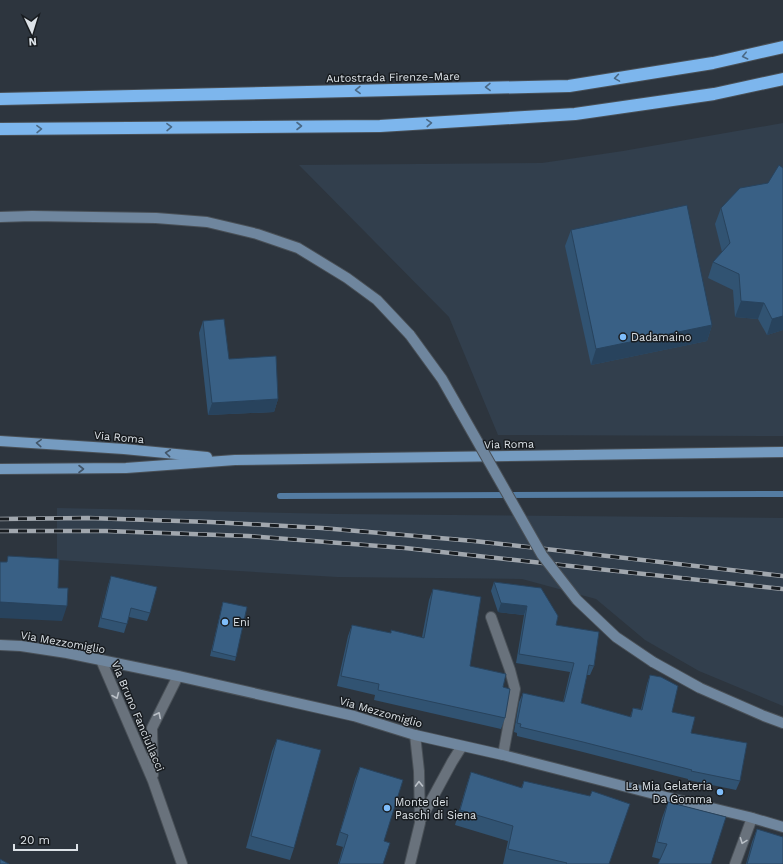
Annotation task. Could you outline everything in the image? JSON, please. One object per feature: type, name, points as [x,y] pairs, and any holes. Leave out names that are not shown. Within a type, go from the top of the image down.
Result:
[{"type":"highway","name":"Autostrada Firenze-Mare","points":[[0,99],[569,86],[713,63],[783,47]]},
{"type":"highway","points":[[0,129],[380,126],[575,114],[714,94],[783,78]]},
{"type":"main road","points":[[0,213],[32,216]]},
{"type":"main road","points":[[0,217],[32,216],[149,218],[207,222],[257,234],[298,248],[348,278],[377,300],[410,335],[442,379],[542,555],[577,600],[616,637],[653,662],[700,688],[783,723]]},
{"type":"main road","name":"Via Roma","points":[[0,441],[124,449],[235,460]]},
{"type":"main road","name":"Via Roma","points":[[0,469],[126,468],[235,460],[783,452]]},
{"type":"main road","name":"Via Mezzomiglio","points":[[0,645],[21,646],[67,653],[178,676],[354,716],[415,735],[503,755],[783,827]]},
{"type":"street","points":[[491,617],[510,670],[515,689],[503,755]]},
{"type":"street","name":"Via Bruno Fanciullacci","points":[[101,660],[153,781],[182,864]]},
{"type":"street","name":"Via Bruno Fanciullacci","points":[[153,781],[152,728],[178,676]]},
{"type":"street","points":[[410,864],[420,822],[419,771],[415,735]]},
{"type":"street","points":[[420,822],[462,746]]},
{"type":"street","points":[[735,864],[752,818]]},
{"type":"shaded area","points":[[783,123],[783,436],[498,435],[449,317],[299,165],[542,163],[623,151]]},
{"type":"shaded area","points":[[57,508],[339,514],[783,518],[783,706],[699,671],[645,640],[596,599],[522,579],[337,577],[57,560]]},
{"type":"building","points":[[779,165],[783,168],[783,316],[772,319],[764,303],[741,301],[739,274],[713,262],[730,243],[721,208],[740,188],[768,183]]},
{"type":"building","points":[[687,205],[712,325],[596,349],[571,230]]},
{"type":"building","points":[[224,319],[229,359],[276,356],[278,399],[212,403],[203,321]]},
{"type":"building","points":[[8,556],[59,559],[58,588],[68,588],[67,606],[0,602],[0,562],[7,562]]},
{"type":"building","points":[[111,576],[157,587],[150,613],[131,608],[127,624],[101,618]]},
{"type":"building","points":[[494,582],[541,588],[558,616],[556,625],[599,632],[594,666],[589,665],[581,703],[631,717],[633,708],[642,710],[650,675],[661,677],[678,686],[672,712],[695,717],[691,733],[747,743],[740,781],[691,771],[692,770],[520,727],[521,724],[517,723],[523,693],[564,702],[574,663],[519,654],[527,606],[501,603]]},
{"type":"building","points":[[433,589],[481,597],[470,666],[506,674],[503,687],[510,689],[505,718],[378,690],[379,684],[341,676],[352,625],[391,633],[391,630],[424,638]]},
{"type":"building","points":[[223,602],[247,607],[236,657],[212,651]]},
{"type":"building","points":[[277,739],[321,750],[294,848],[251,836]]},
{"type":"building","points":[[360,767],[403,780],[384,841],[390,843],[383,864],[339,864],[348,835],[340,832]]},
{"type":"building","points":[[471,772],[522,788],[524,781],[590,796],[592,791],[630,804],[609,864],[566,864],[567,863],[508,849],[513,826],[460,810]]},
{"type":"building","points":[[668,802],[726,817],[711,864],[658,864],[667,844],[657,842]]},
{"type":"building","points":[[757,829],[783,837],[783,864],[747,864]]},
{"type":"building","points":[[0,859],[9,864],[0,864]]},
{"type":"waterway","points":[[280,496],[783,494]]},
{"type":"railway","points":[[0,519],[88,518],[210,522],[322,528],[474,541],[783,576]]},
{"type":"railway","points":[[0,531],[106,531],[248,536],[405,548],[783,589]]},
{"type":"place","name":"Dadamaino","points":[[623,337]]},
{"type":"place","name":"Eni","points":[[225,622]]},
{"type":"place","name":"La Mia Gelateria Da Gomma","points":[[720,792]]},
{"type":"place","name":"Monte dei Paschi di Siena","points":[[387,808]]}]
